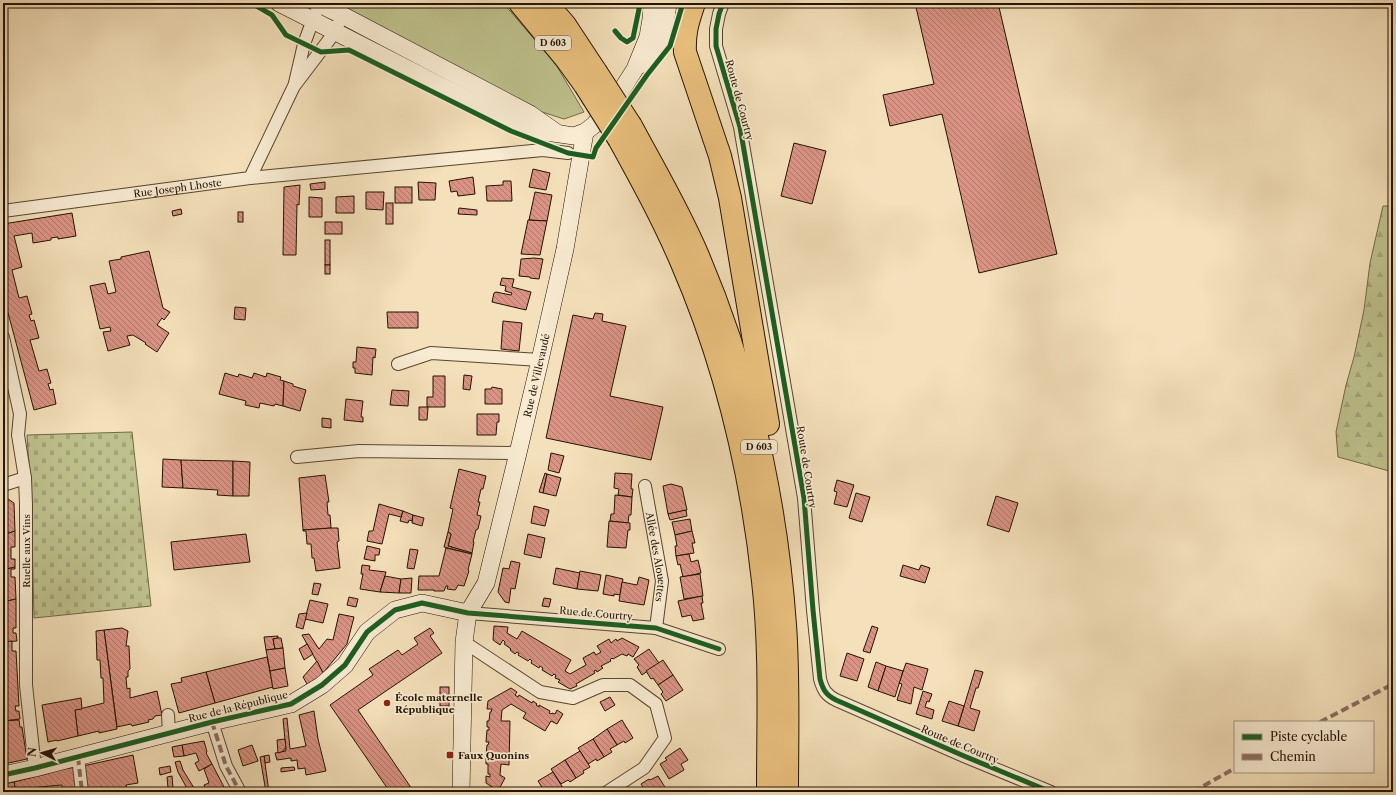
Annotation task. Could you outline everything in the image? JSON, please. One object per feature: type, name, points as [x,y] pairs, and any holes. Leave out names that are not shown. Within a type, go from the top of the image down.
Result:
[{"type":"highway","name":"D 603","points":[[520,3],[567,60],[591,78]]},
{"type":"highway","name":"D 603","points":[[546,3],[565,25],[591,78],[625,133],[677,210],[701,262],[728,334],[757,434],[776,537],[785,626],[786,792]]},
{"type":"highway","points":[[694,3],[686,28],[684,39],[685,52],[720,156],[730,198],[780,496],[776,537]]},
{"type":"highway","name":"D 603","points":[[625,133],[681,262],[713,347],[740,440],[758,541],[763,582],[768,693],[768,792]]},
{"type":"street","points":[[279,3],[525,129],[574,136],[585,132],[594,125],[621,91],[635,69],[648,37],[652,3]]},
{"type":"street","points":[[635,69],[652,56],[658,46],[667,19],[668,3]]},
{"type":"street","name":"Route de Courtry","points":[[723,3],[716,29],[716,46],[740,127],[804,498],[813,610],[820,679],[823,689],[828,696],[836,700],[1051,792]]},
{"type":"street","points":[[294,86],[304,44],[318,4],[342,15],[530,114],[561,135]]},
{"type":"street","points":[[250,178],[294,86],[335,32],[342,15]]},
{"type":"street","name":"Rue de Villevaudé","points":[[468,612],[486,583],[518,453],[565,249],[585,132]]},
{"type":"street","name":"Rue Joseph Lhoste","points":[[3,211],[250,178],[543,150],[568,153]]},
{"type":"street","name":"Ruelle aux Vins","points":[[3,337],[20,414],[18,435],[25,478],[26,685],[35,768]]},
{"type":"street","points":[[398,364],[431,354],[540,360]]},
{"type":"street","points":[[297,457],[359,450],[518,453]]},
{"type":"street","points":[[3,485],[25,478]]},
{"type":"street","name":"Allée des Alouettes","points":[[645,486],[662,581],[656,628]]},
{"type":"street","name":"Rue de la République","points":[[3,775],[212,722],[291,704],[322,685],[345,665],[367,632],[394,610],[422,603],[468,612]]},
{"type":"street","points":[[461,792],[464,642],[468,612]]},
{"type":"street","name":"Rue de Courtry","points":[[468,612],[656,628],[719,649]]},
{"type":"street","points":[[464,642],[540,692],[573,698],[603,685],[630,685],[656,704],[665,738],[644,768],[607,792]]},
{"type":"street","points":[[168,715],[169,733]]},
{"type":"street","points":[[212,722],[226,766],[240,792]]},
{"type":"street","points":[[78,757],[82,792]]},
{"type":"green space","points":[[336,3],[503,3],[555,63],[584,112],[564,119],[539,111]]},
{"type":"green space","points":[[1383,206],[1393,206],[1393,472],[1338,457],[1336,432],[1364,310],[1370,263]]},
{"type":"green space","points":[[132,432],[151,606],[34,618],[31,496],[27,435]]},
{"type":"building","points":[[915,3],[998,3],[1057,254],[979,273],[942,114],[890,126],[883,95],[934,84]]},
{"type":"building","points":[[794,143],[826,151],[812,204],[781,196]]},
{"type":"building","points":[[533,169],[550,173],[546,190],[529,187]]},
{"type":"building","points":[[473,177],[475,194],[458,196],[457,191],[451,192],[449,181]]},
{"type":"building","points":[[503,181],[511,181],[512,201],[487,201],[486,186],[503,185]]},
{"type":"building","points":[[325,182],[325,189],[311,190],[310,184]]},
{"type":"building","points":[[418,182],[436,183],[435,200],[419,200]]},
{"type":"building","points":[[300,185],[299,205],[297,204],[296,255],[283,255],[284,187]]},
{"type":"building","points":[[395,187],[412,187],[412,203],[395,203]]},
{"type":"building","points":[[366,192],[384,192],[383,210],[366,209]]},
{"type":"building","points":[[535,192],[552,195],[547,221],[529,220]]},
{"type":"building","points":[[354,196],[354,213],[336,213],[336,197]]},
{"type":"building","points":[[309,197],[322,198],[322,217],[309,217]]},
{"type":"building","points":[[386,203],[393,203],[393,224],[386,224]]},
{"type":"building","points":[[459,208],[477,210],[477,215],[458,214]]},
{"type":"building","points":[[181,209],[182,214],[173,216],[172,211]]},
{"type":"building","points":[[238,212],[243,212],[243,222],[238,222]]},
{"type":"building","points":[[72,213],[76,236],[58,239],[58,237],[51,238],[51,240],[33,243],[32,233],[14,236],[22,267],[12,270],[19,298],[27,296],[32,314],[29,315],[31,321],[34,320],[39,338],[30,340],[39,371],[47,369],[51,383],[48,384],[50,390],[53,389],[56,404],[34,410],[3,294],[3,224]]},
{"type":"building","points":[[528,220],[547,221],[540,255],[521,254]]},
{"type":"building","points":[[325,222],[342,222],[342,234],[325,234]]},
{"type":"building","points":[[325,240],[330,240],[330,265],[325,265]]},
{"type":"building","points":[[149,251],[163,308],[170,312],[164,320],[162,318],[157,325],[169,333],[157,352],[133,335],[127,336],[130,345],[108,351],[103,332],[111,331],[110,327],[100,329],[90,286],[105,283],[108,294],[116,292],[109,261]]},
{"type":"building","points":[[521,259],[543,259],[539,279],[519,276]]},
{"type":"building","points":[[325,265],[330,265],[330,274],[325,274]]},
{"type":"building","points":[[502,278],[514,279],[512,287],[531,292],[526,310],[492,302],[494,293],[496,292],[511,295],[512,293],[505,291],[506,286],[500,285]]},
{"type":"building","points":[[235,307],[246,308],[245,320],[234,319]]},
{"type":"building","points":[[387,312],[418,312],[418,328],[388,328]]},
{"type":"building","points":[[595,313],[603,314],[602,321],[626,326],[610,396],[663,407],[651,460],[546,438],[573,315],[593,319]]},
{"type":"building","points":[[503,321],[522,323],[519,351],[501,349]]},
{"type":"building","points":[[357,347],[376,349],[375,358],[373,357],[372,375],[355,373],[353,362],[356,362]]},
{"type":"building","points":[[225,373],[238,377],[239,374],[252,378],[254,373],[266,377],[267,373],[281,377],[280,380],[284,381],[283,406],[260,403],[259,408],[245,405],[246,401],[219,394]]},
{"type":"building","points":[[464,375],[472,376],[470,390],[463,389]]},
{"type":"building","points":[[433,376],[445,376],[445,407],[427,407],[427,397],[433,397]]},
{"type":"building","points":[[284,381],[293,384],[293,386],[306,390],[300,411],[283,406]]},
{"type":"building","points":[[492,387],[502,389],[502,404],[485,404],[485,389],[491,389]]},
{"type":"building","points":[[392,390],[409,391],[408,406],[390,405]]},
{"type":"building","points":[[346,399],[363,401],[361,417],[363,417],[363,422],[344,420]]},
{"type":"building","points":[[419,407],[428,407],[427,420],[419,420]]},
{"type":"building","points":[[477,414],[499,414],[496,435],[477,435]]},
{"type":"building","points":[[322,418],[331,419],[331,428],[322,427]]},
{"type":"building","points":[[551,453],[564,456],[559,473],[548,470]]},
{"type":"building","points":[[163,459],[181,460],[183,488],[162,487]]},
{"type":"building","points":[[181,460],[233,461],[233,496],[217,495],[218,490],[183,488]]},
{"type":"building","points":[[233,461],[250,462],[249,496],[233,496]]},
{"type":"building","points":[[459,469],[486,476],[478,502],[480,502],[477,515],[481,516],[473,542],[472,553],[448,546],[451,534],[448,532],[453,509],[450,508]]},
{"type":"building","points":[[545,473],[547,474],[543,493],[539,492]]},
{"type":"building","points":[[615,473],[632,474],[632,497],[618,495],[619,489],[614,488]]},
{"type":"building","points":[[547,474],[561,478],[556,496],[543,493]]},
{"type":"building","points":[[325,475],[329,502],[327,502],[328,515],[330,515],[331,528],[303,530],[299,478]]},
{"type":"building","points":[[837,480],[854,485],[847,507],[834,504],[837,492],[834,491]]},
{"type":"building","points":[[671,484],[682,487],[687,510],[668,514],[663,486]]},
{"type":"building","points":[[856,493],[870,497],[862,522],[849,518]]},
{"type":"building","points":[[615,495],[632,497],[631,515],[629,515],[628,523],[610,521],[611,514],[614,514]]},
{"type":"building","points":[[996,496],[1018,503],[1009,532],[987,525]]},
{"type":"building","points":[[5,497],[14,503],[15,531],[3,535],[3,498]]},
{"type":"building","points":[[379,504],[403,511],[401,517],[389,514],[382,544],[367,541],[369,531],[373,531]]},
{"type":"building","points":[[534,506],[549,510],[545,526],[531,523]]},
{"type":"building","points":[[686,510],[687,516],[670,520],[668,514]]},
{"type":"building","points":[[403,511],[413,515],[412,521],[409,520],[408,523],[400,521]]},
{"type":"building","points":[[413,515],[424,518],[422,526],[412,523]]},
{"type":"building","points":[[690,519],[692,531],[675,535],[672,522]]},
{"type":"building","points":[[609,521],[630,523],[626,548],[607,547]]},
{"type":"building","points":[[338,528],[339,541],[337,542],[340,568],[316,571],[314,558],[312,558],[311,544],[307,544],[306,531],[303,530]]},
{"type":"building","points":[[15,531],[15,547],[11,547],[11,559],[15,559],[15,567],[3,570],[3,535]]},
{"type":"building","points":[[692,531],[695,543],[692,543],[694,553],[676,556],[675,546],[677,546],[675,535]]},
{"type":"building","points":[[448,532],[451,534],[448,546],[472,554],[444,547]]},
{"type":"building","points":[[246,534],[250,562],[174,570],[171,542]]},
{"type":"building","points":[[528,534],[545,538],[541,558],[524,554]]},
{"type":"building","points":[[367,546],[380,549],[379,555],[375,555],[375,561],[364,559]]},
{"type":"building","points":[[446,548],[472,554],[469,571],[464,586],[458,585],[455,590],[447,589],[448,586],[446,586],[444,591],[418,590],[419,576],[439,576]]},
{"type":"building","points":[[410,549],[418,550],[414,569],[407,568]]},
{"type":"building","points":[[689,554],[691,562],[698,560],[701,573],[683,577],[680,564],[678,565],[676,556]]},
{"type":"building","points":[[511,561],[520,563],[515,589],[511,588],[509,603],[505,602],[498,592],[503,568],[509,569]]},
{"type":"building","points":[[362,565],[370,566],[369,570],[386,572],[380,592],[360,589],[363,574],[361,574]]},
{"type":"building","points":[[903,565],[919,570],[921,565],[930,568],[925,583],[900,576]]},
{"type":"building","points":[[15,567],[15,569],[11,569],[11,577],[15,577],[16,599],[3,602],[3,570]]},
{"type":"building","points":[[556,568],[580,573],[577,589],[553,584]]},
{"type":"building","points":[[580,571],[601,575],[598,591],[577,589]]},
{"type":"building","points":[[700,574],[703,596],[684,599],[680,577]]},
{"type":"building","points":[[606,575],[623,579],[620,595],[614,594],[614,596],[603,594]]},
{"type":"building","points":[[385,576],[401,579],[399,593],[380,592]]},
{"type":"building","points":[[639,577],[649,580],[644,605],[619,601],[622,582],[637,585]]},
{"type":"building","points":[[412,578],[411,593],[399,593],[401,579]]},
{"type":"building","points":[[314,583],[321,584],[318,595],[312,594]]},
{"type":"building","points":[[702,596],[703,603],[701,603],[704,619],[693,621],[691,615],[682,617],[678,601]]},
{"type":"building","points":[[349,597],[358,599],[356,607],[347,605]]},
{"type":"building","points":[[544,598],[551,599],[549,607],[542,606]]},
{"type":"building","points":[[16,599],[16,628],[13,628],[13,633],[16,633],[17,641],[3,642],[3,602]]},
{"type":"building","points":[[310,600],[328,604],[323,623],[305,619]]},
{"type":"building","points":[[307,613],[303,629],[296,627],[299,614]]},
{"type":"building","points":[[339,614],[354,617],[347,644],[323,673],[302,635],[309,634],[319,649],[327,639],[333,640]]},
{"type":"building","points":[[494,626],[508,627],[507,633],[517,639],[522,631],[571,660],[565,671],[570,674],[586,665],[583,658],[594,652],[596,655],[601,652],[597,646],[609,639],[611,643],[616,639],[617,641],[622,638],[639,647],[633,657],[628,654],[627,656],[622,654],[613,659],[612,658],[610,660],[611,661],[601,666],[603,668],[597,672],[596,670],[594,671],[595,673],[576,684],[577,686],[570,689],[558,682],[560,680],[555,678],[556,675],[554,674],[552,676],[542,670],[543,668],[540,666],[539,668],[531,663],[532,661],[530,659],[528,661],[518,655],[519,653],[517,652],[515,654],[504,644],[505,642],[503,640],[500,645],[493,640]]},
{"type":"building","points":[[872,626],[878,628],[870,653],[863,651]]},
{"type":"building","points":[[122,628],[128,631],[126,646],[129,646],[130,669],[128,671],[128,677],[126,677],[127,689],[130,688],[130,698],[157,691],[162,715],[155,716],[153,719],[148,720],[149,722],[132,726],[131,724],[117,727],[104,630]]},
{"type":"building","points":[[430,628],[434,633],[430,636],[442,653],[358,710],[414,792],[390,792],[330,705],[373,675],[369,669],[398,650],[402,655],[418,644],[414,638]]},
{"type":"building","points":[[104,630],[117,729],[99,733],[99,731],[78,736],[75,710],[104,703],[103,678],[101,678],[100,660],[97,660],[96,631]]},
{"type":"building","points":[[278,636],[278,638],[273,639],[275,649],[266,650],[264,637]]},
{"type":"building","points":[[281,638],[283,648],[275,649],[273,639]]},
{"type":"building","points":[[12,641],[12,651],[16,651],[19,706],[15,706],[16,711],[19,711],[20,719],[3,721],[3,642]]},
{"type":"building","points":[[307,644],[313,654],[304,660],[299,649]]},
{"type":"building","points":[[283,648],[285,668],[270,671],[266,650]]},
{"type":"building","points":[[649,649],[659,663],[642,675],[637,667],[639,665],[634,659]]},
{"type":"building","points":[[847,653],[864,659],[857,681],[840,676]]},
{"type":"building","points":[[267,657],[273,687],[215,703],[206,672]]},
{"type":"building","points":[[663,660],[673,675],[658,685],[653,678],[651,679],[646,671]]},
{"type":"building","points":[[317,661],[323,673],[310,689],[303,677]]},
{"type":"building","points":[[876,662],[886,666],[878,691],[868,687]]},
{"type":"building","points":[[906,663],[928,669],[922,690],[914,687],[911,704],[897,700],[902,684],[899,683]]},
{"type":"building","points":[[886,666],[903,671],[895,697],[878,691]]},
{"type":"building","points":[[285,668],[288,686],[273,689],[270,671]]},
{"type":"building","points":[[975,670],[983,672],[970,708],[980,711],[974,731],[958,726]]},
{"type":"building","points":[[206,672],[215,703],[179,713],[171,684],[182,682],[181,678]]},
{"type":"building","points":[[673,675],[683,690],[666,701],[661,694],[663,692],[658,685]]},
{"type":"building","points":[[440,687],[449,687],[449,706],[440,706]]},
{"type":"building","points":[[511,688],[517,692],[515,695],[518,697],[519,695],[532,703],[533,701],[539,707],[539,705],[550,711],[549,713],[551,714],[555,714],[557,710],[563,714],[557,724],[551,721],[545,731],[523,718],[526,713],[511,704],[502,710],[501,721],[510,721],[509,765],[501,764],[500,775],[505,778],[498,791],[486,783],[486,776],[490,777],[490,774],[488,774],[488,764],[486,764],[486,758],[488,758],[488,755],[486,755],[487,745],[489,742],[486,742],[487,730],[489,730],[489,727],[487,727],[487,721],[489,721],[490,712],[492,709],[487,709],[488,701]]},
{"type":"building","points":[[923,691],[932,694],[925,707],[934,710],[932,719],[916,714]]},
{"type":"building","points":[[610,697],[615,705],[605,711],[600,702]]},
{"type":"building","points":[[81,698],[82,709],[75,710],[78,736],[48,742],[42,705]]},
{"type":"building","points":[[949,701],[964,706],[958,726],[942,721]]},
{"type":"building","points":[[314,711],[318,739],[326,771],[306,775],[305,768],[298,769],[297,760],[291,761],[291,758],[277,760],[275,753],[286,751],[283,719],[287,718],[290,749],[306,746],[299,715]]},
{"type":"building","points":[[19,720],[20,727],[22,727],[27,759],[4,764],[3,746],[7,745],[4,721]]},
{"type":"building","points":[[622,720],[633,738],[625,743],[624,741],[617,745],[607,729]]},
{"type":"building","points":[[607,729],[617,745],[610,749],[612,752],[604,757],[593,739]]},
{"type":"building","points":[[285,739],[286,748],[284,751],[278,753],[277,740]]},
{"type":"building","points":[[593,739],[604,757],[597,761],[596,759],[588,764],[578,748]]},
{"type":"building","points":[[204,741],[206,753],[212,764],[199,771],[195,763],[199,761],[196,753],[184,756],[182,745]]},
{"type":"building","points":[[182,745],[184,756],[174,757],[172,747]]},
{"type":"building","points":[[252,745],[258,761],[243,766],[238,750]]},
{"type":"building","points":[[680,748],[688,760],[681,764],[684,770],[669,779],[660,764],[667,760],[665,758]]},
{"type":"building","points":[[580,751],[590,767],[576,778],[565,760]]},
{"type":"building","points":[[133,755],[138,783],[126,785],[127,789],[110,792],[103,792],[102,787],[86,790],[83,766]]},
{"type":"building","points":[[269,755],[270,762],[265,763],[264,756]]},
{"type":"building","points":[[264,756],[269,792],[266,792],[260,757]]},
{"type":"building","points":[[565,760],[576,778],[570,782],[568,780],[561,784],[551,769]]},
{"type":"building","points":[[180,761],[183,770],[195,792],[189,792],[178,772],[175,762]]},
{"type":"building","points":[[212,764],[224,787],[214,792],[207,792],[204,785],[209,783],[204,769]]},
{"type":"building","points":[[170,766],[171,772],[160,775],[159,768]]},
{"type":"building","points":[[77,767],[79,792],[63,792],[62,785],[39,787],[16,792],[14,782],[50,773],[50,771]]},
{"type":"building","points":[[294,767],[295,770],[281,772],[281,768]]},
{"type":"building","points":[[553,772],[563,788],[556,792],[545,792],[538,781]]},
{"type":"building","points":[[172,776],[173,788],[168,788],[167,777]]},
{"type":"building","points":[[658,776],[668,792],[646,792],[641,784]]},
{"type":"building","points":[[14,782],[16,792],[3,792],[3,784]]},
{"type":"marked path","points":[[1322,721],[1393,684]]},
{"type":"marked path","points":[[212,722],[226,766],[240,792]]},
{"type":"marked path","points":[[78,757],[82,792]]},
{"type":"marked path","points":[[1193,792],[1234,769]]},
{"type":"cycle path","points":[[251,3],[272,15],[286,35],[321,52],[349,50],[511,131],[568,153],[593,157],[596,148],[647,75],[670,46],[683,3]]},
{"type":"cycle path","points":[[615,31],[627,42],[633,38],[640,4],[643,3]]},
{"type":"cycle path","points":[[723,3],[716,29],[716,46],[740,127],[804,498],[813,610],[822,686],[825,692],[836,700],[1051,792]]},
{"type":"cycle path","points":[[3,775],[212,722],[291,704],[322,685],[345,665],[367,632],[395,610],[422,603],[468,613],[656,628],[719,649]]},
{"type":"place","name":"École maternelle République","points":[[387,703]]},
{"type":"place","name":"Faux Quonins","points":[[450,755]]}]
